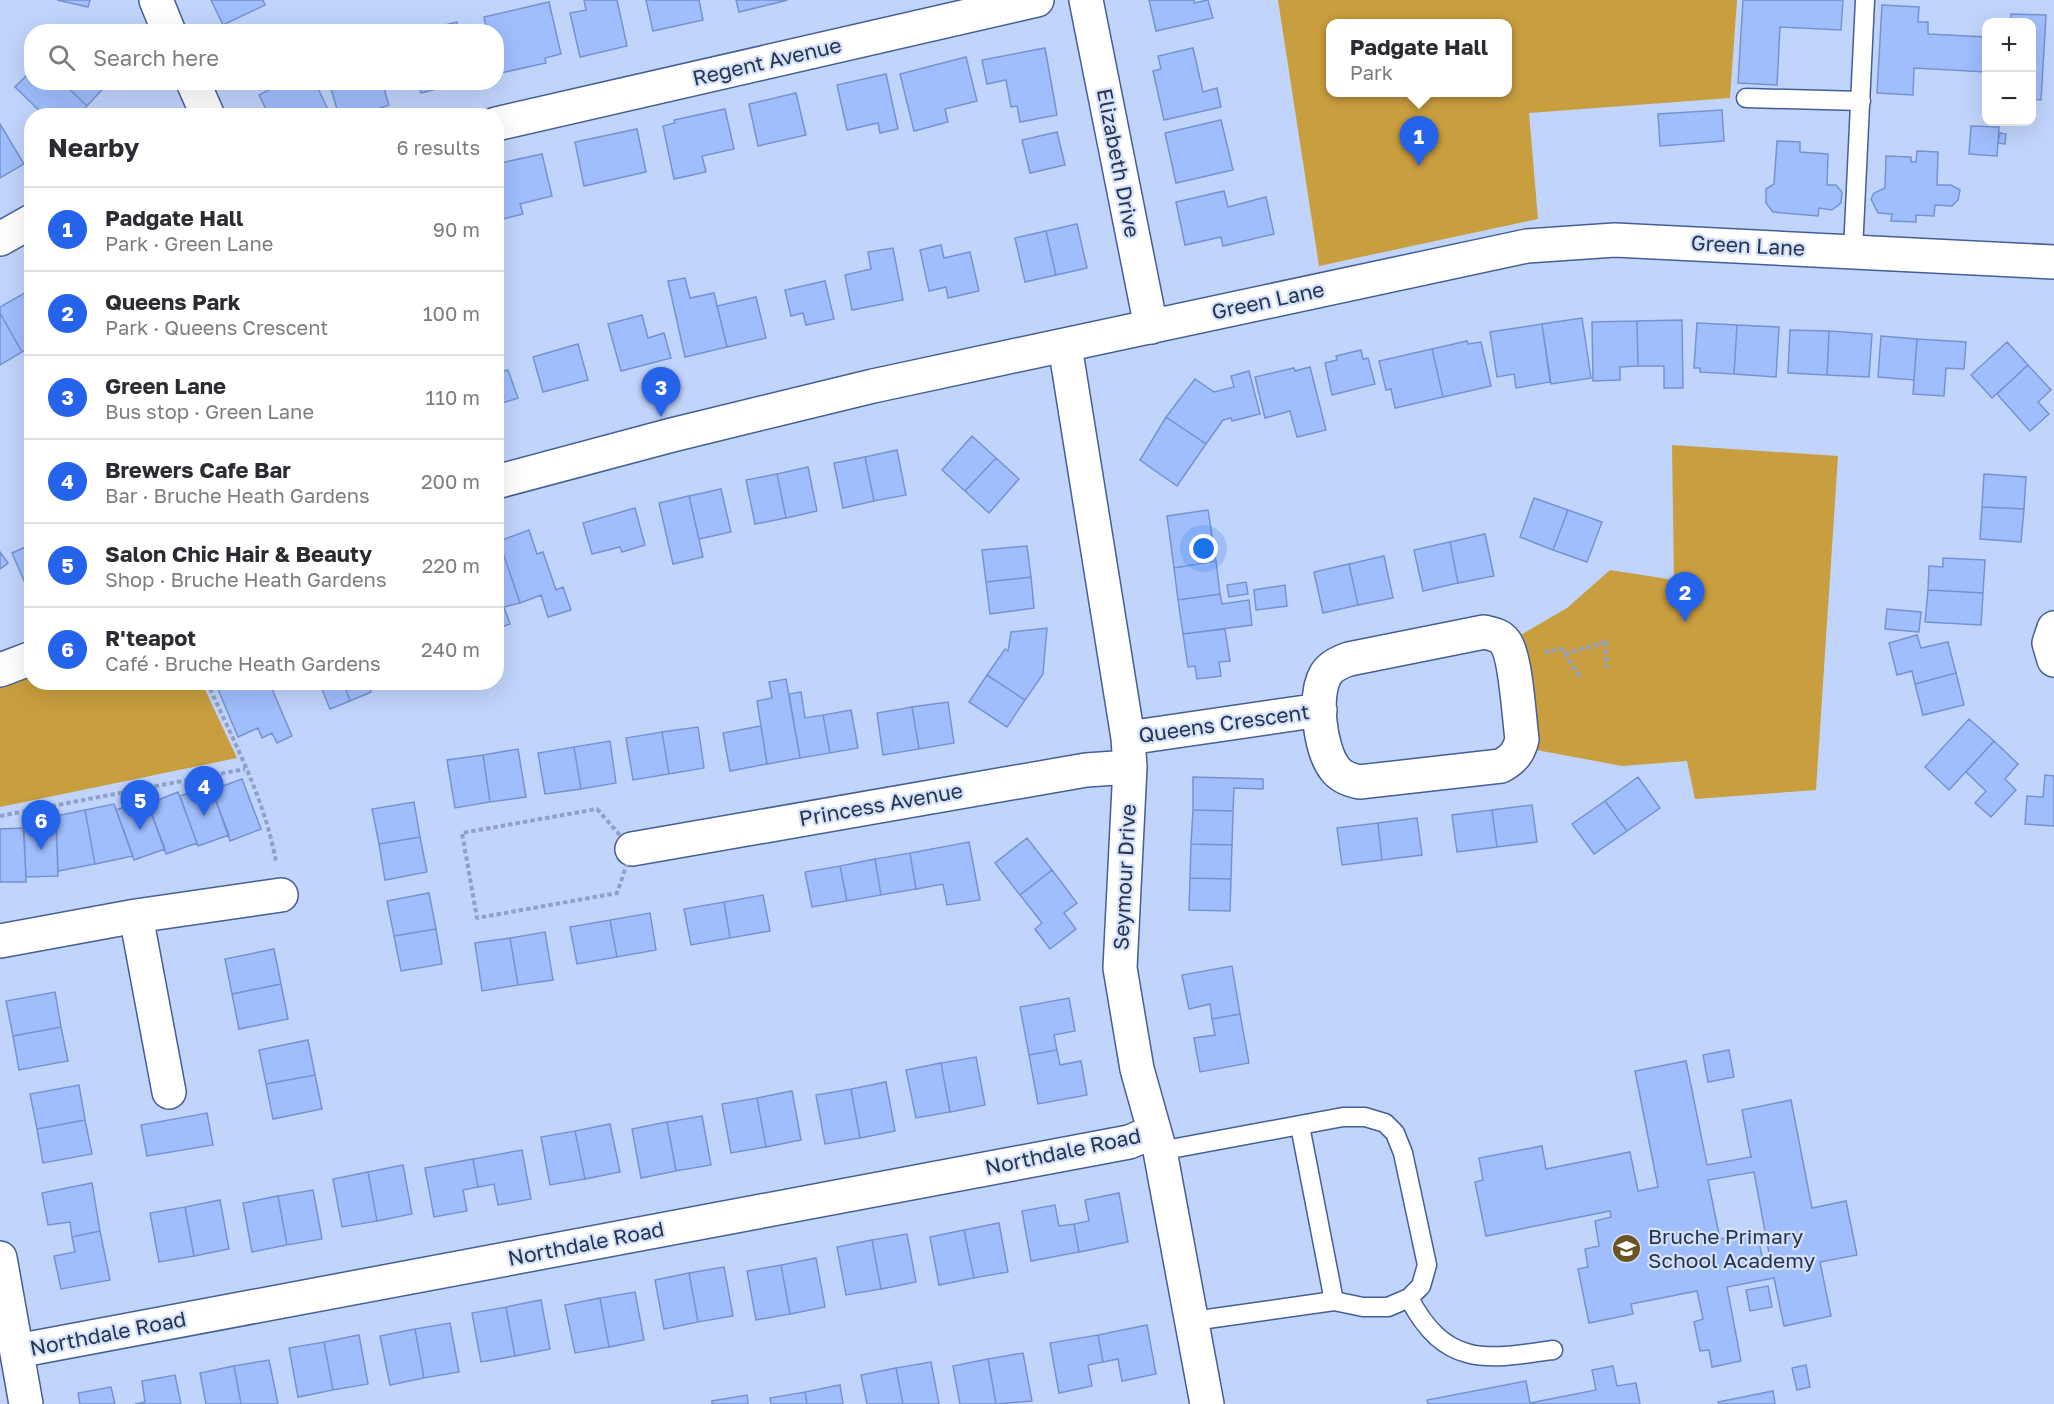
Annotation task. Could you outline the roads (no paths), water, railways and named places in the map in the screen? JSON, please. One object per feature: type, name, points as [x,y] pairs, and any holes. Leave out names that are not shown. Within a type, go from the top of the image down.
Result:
[{"type":"street","points":[[156,0],[166,24]]},
{"type":"street","name":"Regent Avenue","points":[[504,122],[1037,0]]},
{"type":"street","name":"Elizabeth Drive","points":[[1086,0],[1151,327]]},
{"type":"street","points":[[197,90],[204,108]]},
{"type":"street","points":[[0,239],[24,226]]},
{"type":"street","name":"Green Lane","points":[[504,480],[672,435],[873,386],[1527,246],[1615,240],[2054,262]]},
{"type":"street","name":"Seymour Drive","points":[[1065,346],[1129,752],[1120,968],[1137,1070],[1156,1141],[1193,1322],[1207,1404]]},
{"type":"street","points":[[2054,628],[2049,643],[2054,660]]},
{"type":"street","name":"Queens Crescent","points":[[1484,632],[1496,634],[1504,640],[1512,658],[1522,739],[1519,750],[1512,760],[1501,766],[1359,782],[1347,779],[1336,771],[1329,760],[1322,738],[1320,710],[1321,687],[1326,673],[1336,664],[1349,659],[1484,632]]},
{"type":"street","points":[[0,670],[24,661]]},
{"type":"street","name":"Queens Crescent","points":[[1129,752],[1320,710]]},
{"type":"street","name":"Princess Avenue","points":[[632,849],[1086,770],[1129,752]]},
{"type":"street","points":[[0,941],[136,916],[281,895]]},
{"type":"street","points":[[136,916],[169,1092]]},
{"type":"street","name":"Northdale Road","points":[[17,1351],[1129,1142],[1156,1141]]},
{"type":"street","points":[[0,1258],[17,1351],[17,1402]]},
{"type":"lane","points":[[1853,251],[1864,0]]},
{"type":"lane","points":[[1746,99],[1861,101]]},
{"type":"lane","points":[[1156,1141],[1300,1126],[1343,1117],[1365,1117],[1385,1123],[1395,1133],[1403,1153],[1427,1265],[1421,1286],[1409,1298],[1388,1307],[1363,1307],[1334,1301],[1193,1322]]},
{"type":"lane","points":[[1300,1126],[1334,1301]]},
{"type":"lane","points":[[1409,1298],[1430,1332],[1452,1348],[1472,1355],[1501,1358],[1553,1350]]},
{"type":"place","name":"Padgate Hall","points":[[1419,166]]},
{"type":"place","name":"Green Lane","points":[[661,417]]},
{"type":"place","name":"Queens Park","points":[[1685,622]]},
{"type":"place","name":"Brewers Cafe Bar","points":[[204,816]]},
{"type":"place","name":"Salon Chic Hair & Beauty","points":[[140,830]]},
{"type":"place","name":"R'teapot","points":[[41,850]]},
{"type":"place","name":"Bruche Primary School Academy","points":[[1627,1249]]}]
